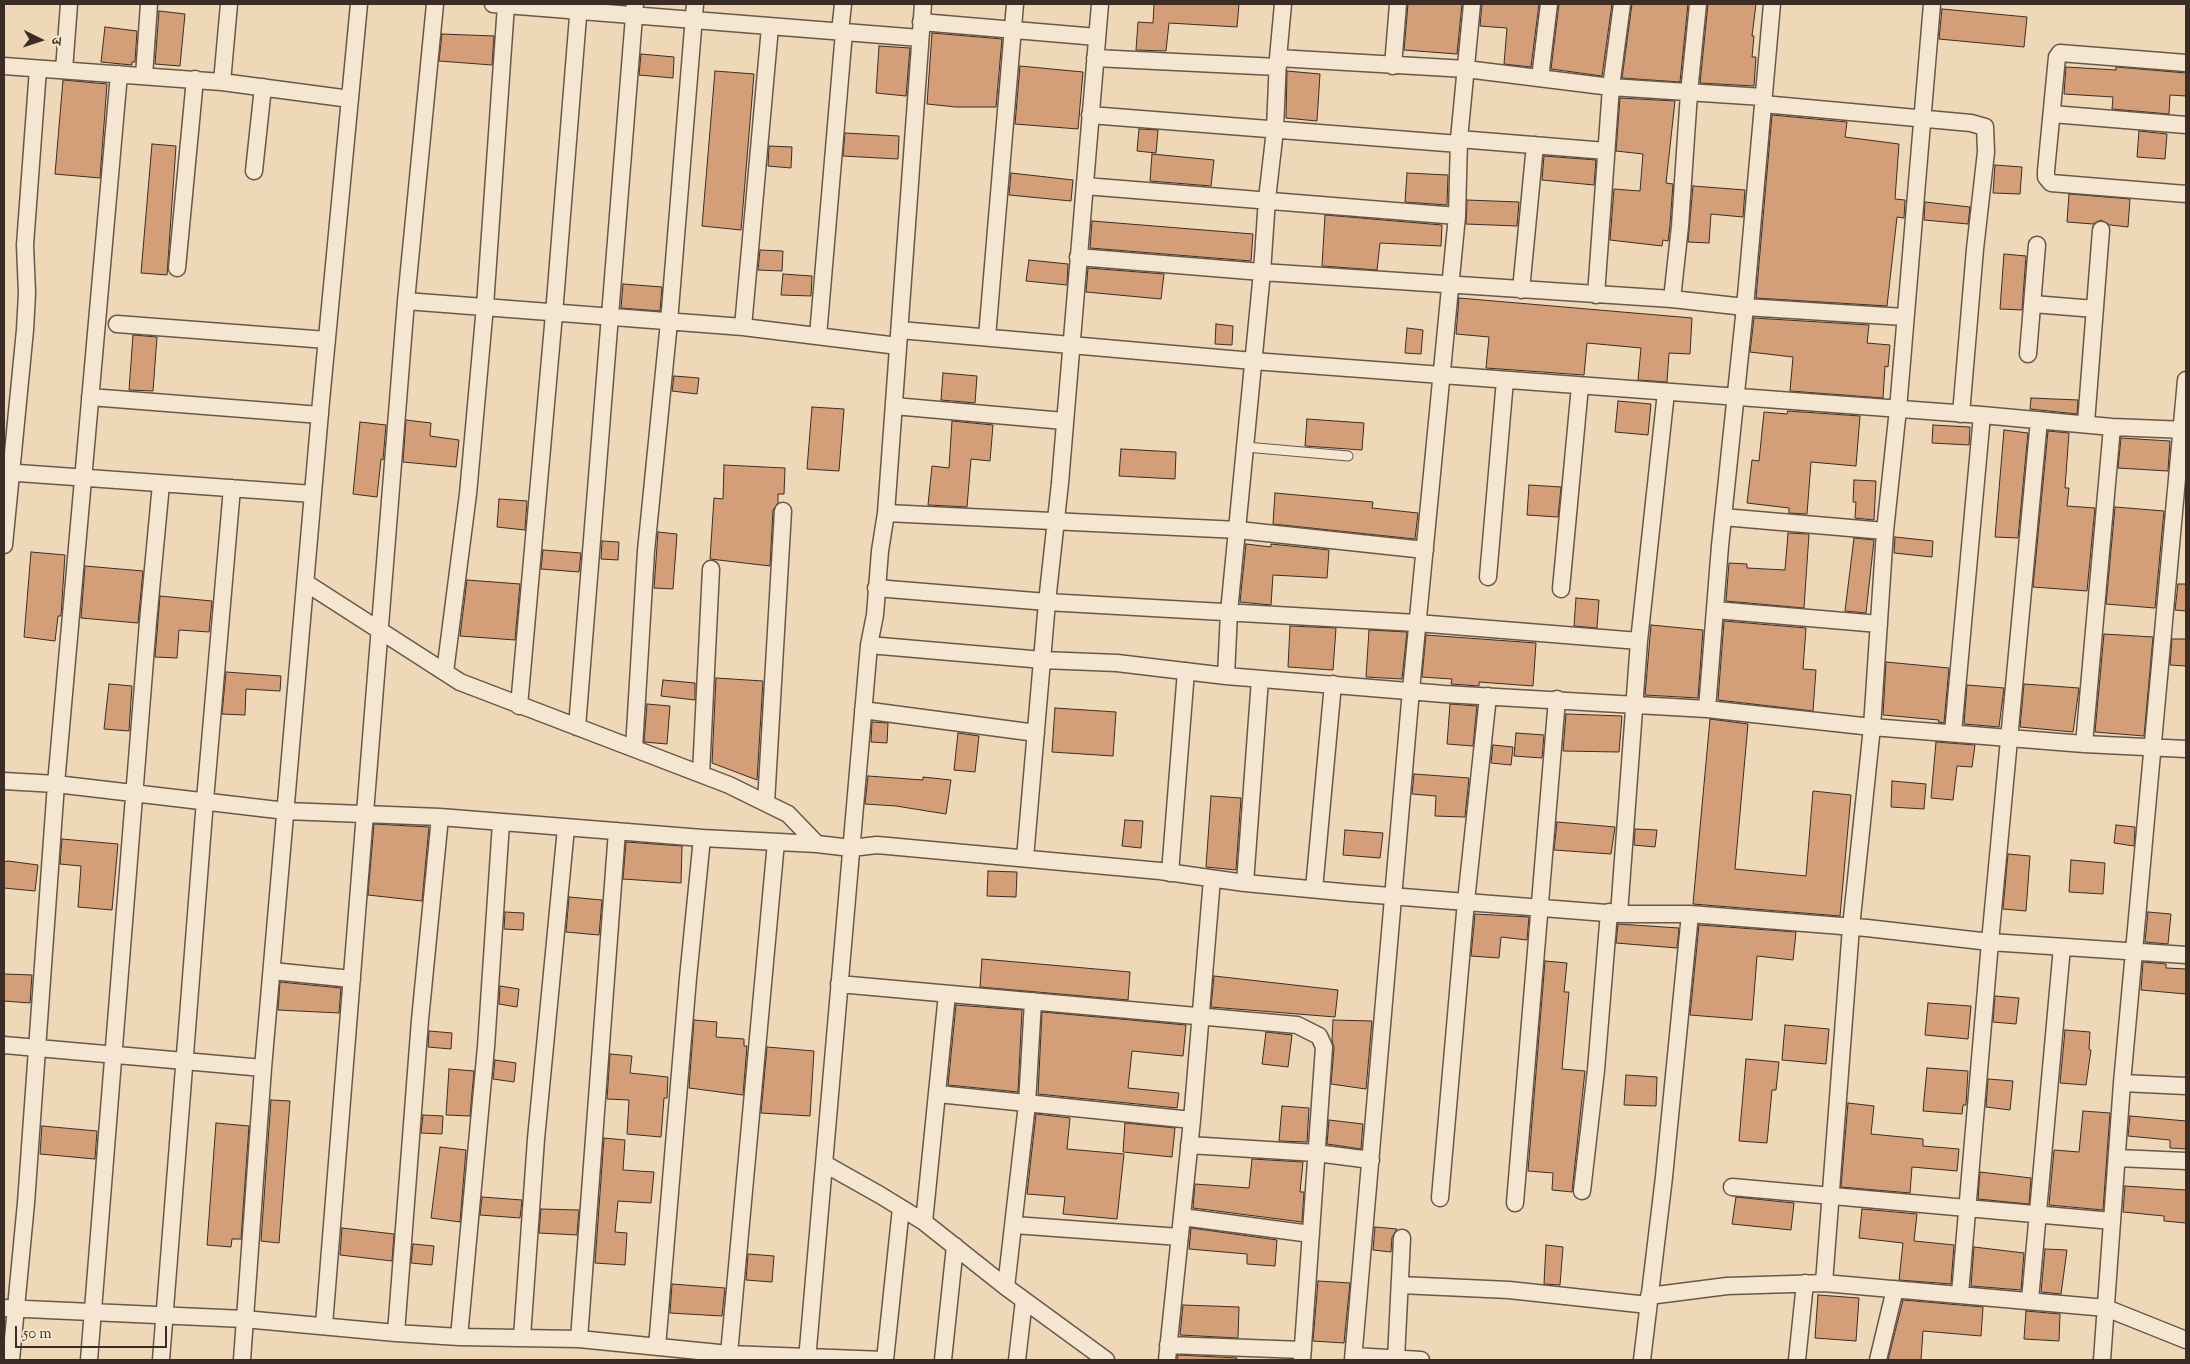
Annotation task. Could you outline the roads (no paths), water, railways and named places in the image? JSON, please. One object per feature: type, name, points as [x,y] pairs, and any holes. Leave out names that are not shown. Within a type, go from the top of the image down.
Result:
[{"type":"street","points":[[64,70],[69,4]]},
{"type":"street","points":[[144,76],[149,4]]},
{"type":"street","points":[[222,82],[229,4]]},
{"type":"street","points":[[242,1360],[264,1068],[313,494],[359,4]]},
{"type":"street","points":[[324,1325],[406,302],[435,4]]},
{"type":"street","points":[[445,672],[468,494],[485,306],[499,4],[694,12],[770,27],[842,32],[1012,30],[1097,37]]},
{"type":"street","points":[[818,336],[843,4]]},
{"type":"street","points":[[807,1360],[869,645],[886,513],[923,4]]},
{"type":"street","points":[[987,337],[1014,4]]},
{"type":"street","points":[[1025,858],[1100,4]]},
{"type":"street","points":[[1226,676],[1229,612],[1275,130],[1278,63],[1284,4]]},
{"type":"street","points":[[1393,66],[1398,4]]},
{"type":"street","points":[[1421,1360],[1354,1358],[1410,690],[1457,216],[1459,141],[1472,4]]},
{"type":"street","points":[[1540,78],[1549,4]]},
{"type":"street","points":[[1596,295],[1611,87],[1622,4]]},
{"type":"street","points":[[1672,299],[1680,226],[1689,93],[1698,4]]},
{"type":"street","points":[[1707,709],[1723,517],[1745,307],[1772,4]]},
{"type":"street","points":[[1824,1283],[1850,927],[1872,727],[1885,531],[1898,409],[1904,317],[1932,4]]},
{"type":"street","points":[[519,706],[554,314],[578,7]]},
{"type":"street","points":[[578,727],[635,9]]},
{"type":"street","points":[[634,748],[644,569],[669,322],[694,12]]},
{"type":"street","points":[[743,327],[770,27]]},
{"type":"street","points":[[2186,63],[2060,53],[2057,57],[2046,171],[2046,177],[2051,183],[2186,194]]},
{"type":"street","points":[[1095,58],[1466,69],[1611,87],[1763,100],[1979,124],[1985,127],[1986,133],[1961,414]]},
{"type":"street","points":[[4,66],[222,82],[350,99]]},
{"type":"street","points":[[4,546],[7,472],[25,330],[27,293],[25,245],[38,69]]},
{"type":"street","points":[[11,1360],[10,1309],[37,1048],[56,784],[119,74]]},
{"type":"street","points":[[177,268],[196,80]]},
{"type":"street","points":[[254,171],[263,87]]},
{"type":"street","points":[[2052,114],[2186,125]]},
{"type":"street","points":[[1090,115],[1275,130],[1606,151]]},
{"type":"street","points":[[1521,290],[1535,145]]},
{"type":"street","points":[[1085,186],[1267,199],[1457,216]]},
{"type":"street","points":[[2086,423],[2101,230]]},
{"type":"street","points":[[2028,354],[2037,245]]},
{"type":"street","points":[[1078,257],[1262,272],[1672,299],[1745,307],[1904,317]]},
{"type":"street","points":[[406,302],[485,306],[554,314],[743,327],[818,336],[899,338],[987,337],[1253,361],[1736,396],[2086,423],[2112,427],[2184,430]]},
{"type":"street","points":[[2033,304],[2095,309]]},
{"type":"street","points":[[118,324],[327,340]]},
{"type":"street","points":[[1488,577],[1505,380]]},
{"type":"street","points":[[2102,1360],[2122,1083],[2184,430],[2186,380]]},
{"type":"street","points":[[1561,589],[1580,386]]},
{"type":"street","points":[[1582,1191],[1614,913],[1635,704],[1639,641],[1666,392]]},
{"type":"street","points":[[90,397],[320,415]]},
{"type":"street","points":[[894,406],[1064,421]]},
{"type":"street","points":[[1953,733],[1982,415]]},
{"type":"street","points":[[1960,1294],[1990,942],[2040,420]]},
{"type":"street","points":[[2084,744],[2112,427]]},
{"type":"street","points":[[7,472],[313,494]]},
{"type":"street","points":[[89,1360],[134,794],[161,484]]},
{"type":"street","points":[[161,1360],[186,1061],[205,800],[232,488]]},
{"type":"street","points":[[766,804],[783,511]]},
{"type":"street","points":[[886,513],[1238,530],[1425,550]]},
{"type":"street","points":[[1723,517],[1885,531]]},
{"type":"street","points":[[701,774],[711,569]]},
{"type":"street","points":[[306,583],[460,682],[729,785],[788,814],[817,844]]},
{"type":"street","points":[[876,588],[1047,602],[1417,623],[1639,641]]},
{"type":"street","points":[[1715,610],[1879,624]]},
{"type":"street","points":[[869,645],[1043,660],[1117,663],[1260,679],[1488,696],[1707,709],[1872,727],[2084,744],[2186,749]]},
{"type":"street","points":[[1170,873],[1186,672]]},
{"type":"street","points":[[1245,883],[1260,679]]},
{"type":"street","points":[[1314,889],[1333,684]]},
{"type":"street","points":[[1440,1198],[1466,901],[1488,696]]},
{"type":"street","points":[[1515,1202],[1557,700]]},
{"type":"street","points":[[863,710],[1036,733]]},
{"type":"street","points":[[4,781],[56,784],[286,811],[440,818],[702,838],[817,844],[851,848],[877,845],[1025,858],[1245,883],[1394,896],[1614,913],[1690,914],[1850,927],[1990,942],[2186,955]]},
{"type":"street","points":[[396,1333],[420,1020],[440,818]]},
{"type":"street","points":[[459,1337],[486,1046],[501,823]]},
{"type":"street","points":[[522,1337],[536,1138],[566,828]]},
{"type":"street","points":[[579,1339],[616,831]]},
{"type":"street","points":[[657,1347],[687,987],[702,838]]},
{"type":"street","points":[[729,1354],[776,842]]},
{"type":"street","points":[[839,984],[1201,1015],[1297,1025],[1319,1036],[1324,1047],[1302,1355],[1168,1353],[1192,1120],[1201,1015],[1212,879]]},
{"type":"street","points":[[1642,1360],[1664,1177],[1690,914]]},
{"type":"street","points":[[2030,1300],[2062,947]]},
{"type":"street","points":[[272,971],[352,979]]},
{"type":"street","points":[[924,1222],[947,994]]},
{"type":"street","points":[[1006,1288],[1027,1104],[1033,1001]]},
{"type":"street","points":[[4,1045],[264,1068]]},
{"type":"street","points":[[2122,1083],[2186,1086]]},
{"type":"street","points":[[938,1094],[1192,1120]]},
{"type":"street","points":[[1189,1145],[1371,1160]]},
{"type":"street","points":[[2117,1158],[2186,1161]]},
{"type":"street","points":[[825,1164],[924,1222],[1006,1288],[1106,1360]]},
{"type":"street","points":[[1732,1187],[2112,1222]]},
{"type":"street","points":[[10,1309],[244,1319],[459,1337],[579,1339],[807,1360],[885,1360],[901,1208]]},
{"type":"street","points":[[1182,1217],[1311,1234]]},
{"type":"street","points":[[1014,1225],[1180,1237]]},
{"type":"street","points":[[1396,1359],[1402,1238]]},
{"type":"street","points":[[943,1360],[955,1246]]},
{"type":"street","points":[[1796,1360],[1804,1283]]},
{"type":"street","points":[[1400,1285],[1509,1290],[1649,1300],[1727,1286],[1824,1283],[2106,1308],[2186,1340]]},
{"type":"street","points":[[1878,1360],[1895,1289]]},
{"type":"street","points":[[1017,1360],[1024,1300]]},
{"type":"lane","points":[[1246,447],[1348,456]]}]
